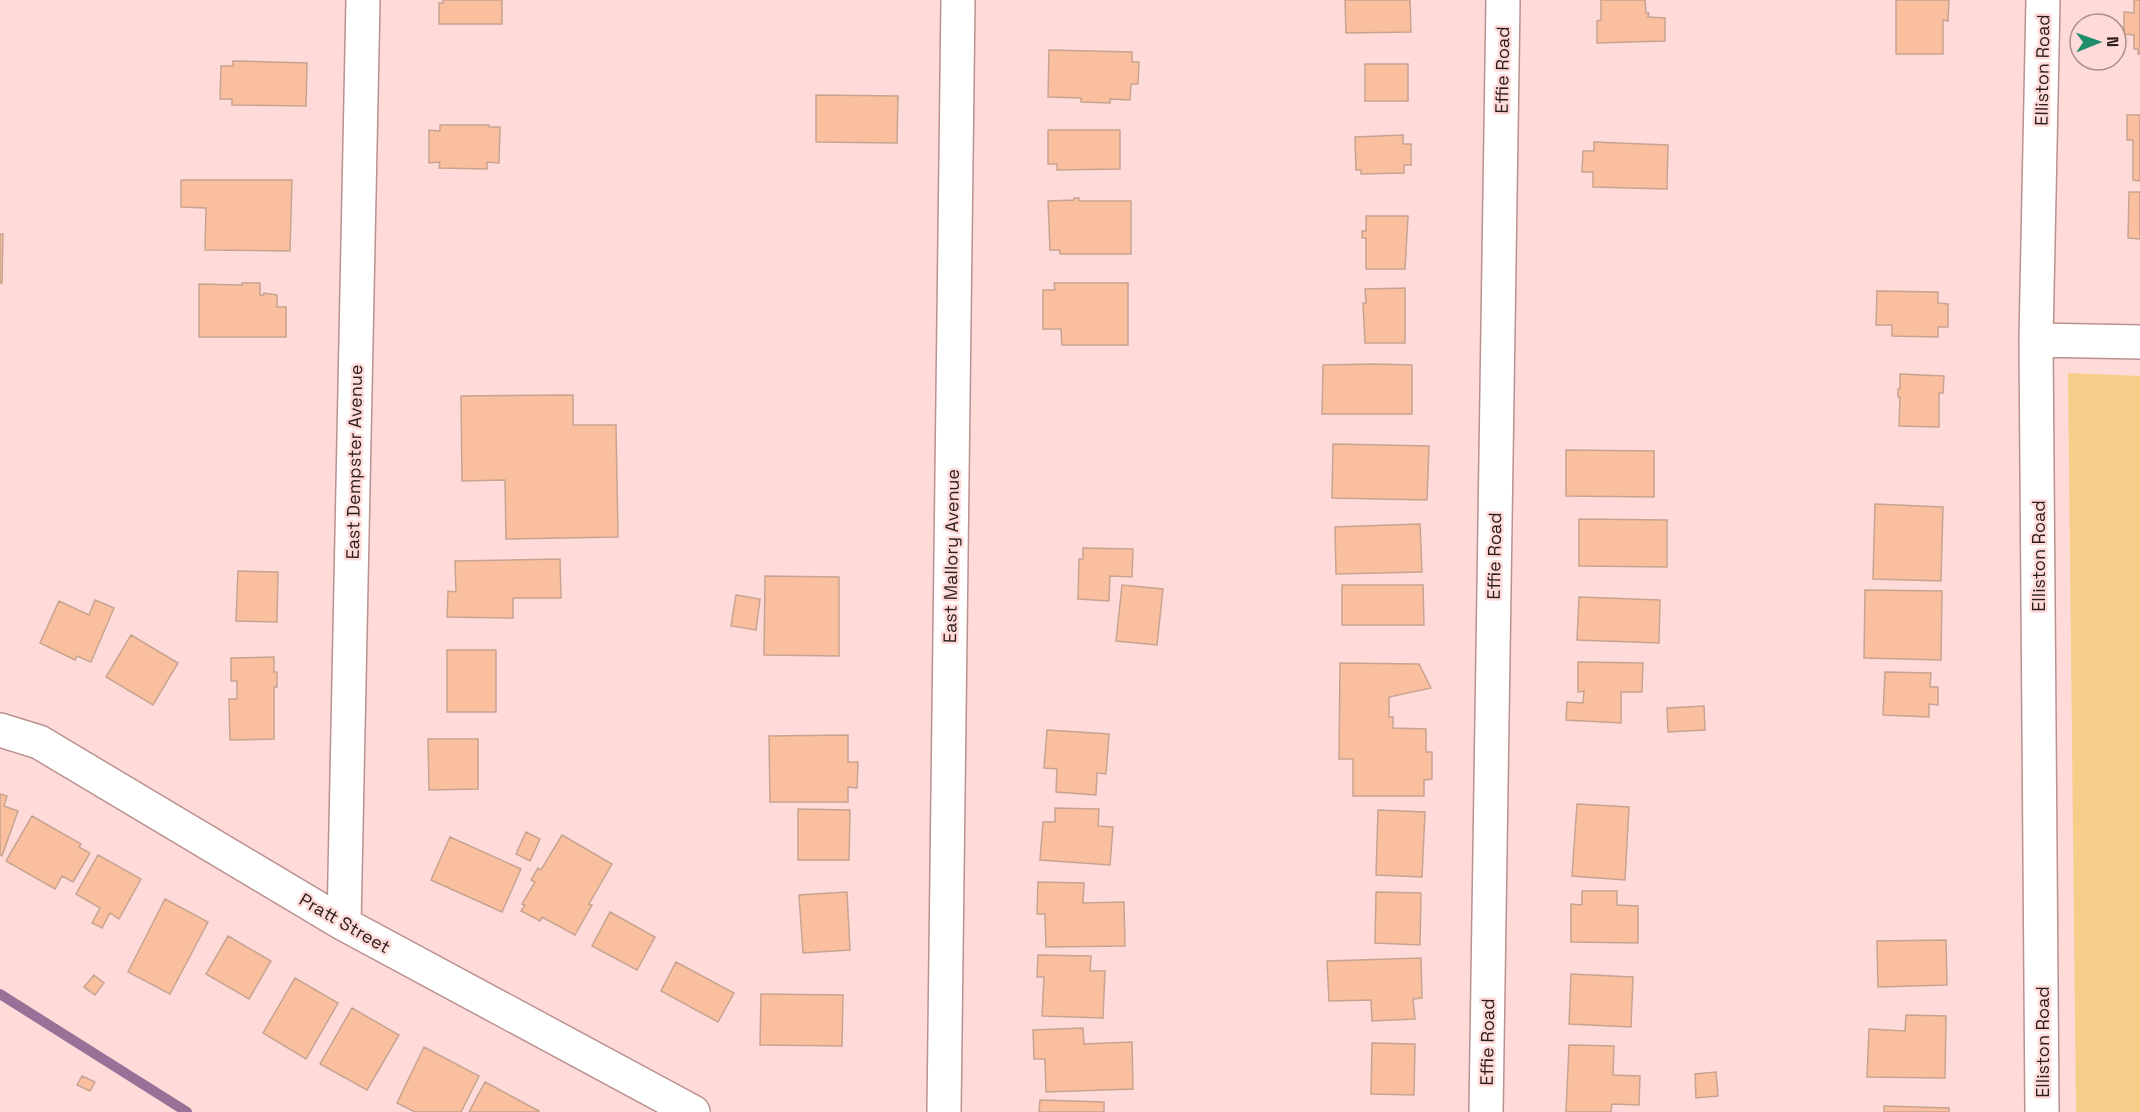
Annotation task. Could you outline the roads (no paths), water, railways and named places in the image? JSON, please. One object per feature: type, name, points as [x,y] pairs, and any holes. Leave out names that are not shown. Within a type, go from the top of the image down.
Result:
[{"type":"street","name":"East Dempster Avenue","points":[[344,924],[363,0]]},
{"type":"street","name":"East Mallory Avenue","points":[[944,1112],[958,0]]},
{"type":"street","name":"Effie Road","points":[[1486,1112],[1503,0]]},
{"type":"street","name":"Elliston Road","points":[[2042,1112],[2036,340],[2043,0]]},
{"type":"street","points":[[2036,340],[2140,342]]},
{"type":"street","name":"Pratt Street","points":[[0,730],[39,742],[344,924],[693,1112]]},
{"type":"waterway","points":[[0,994],[187,1112]]}]
